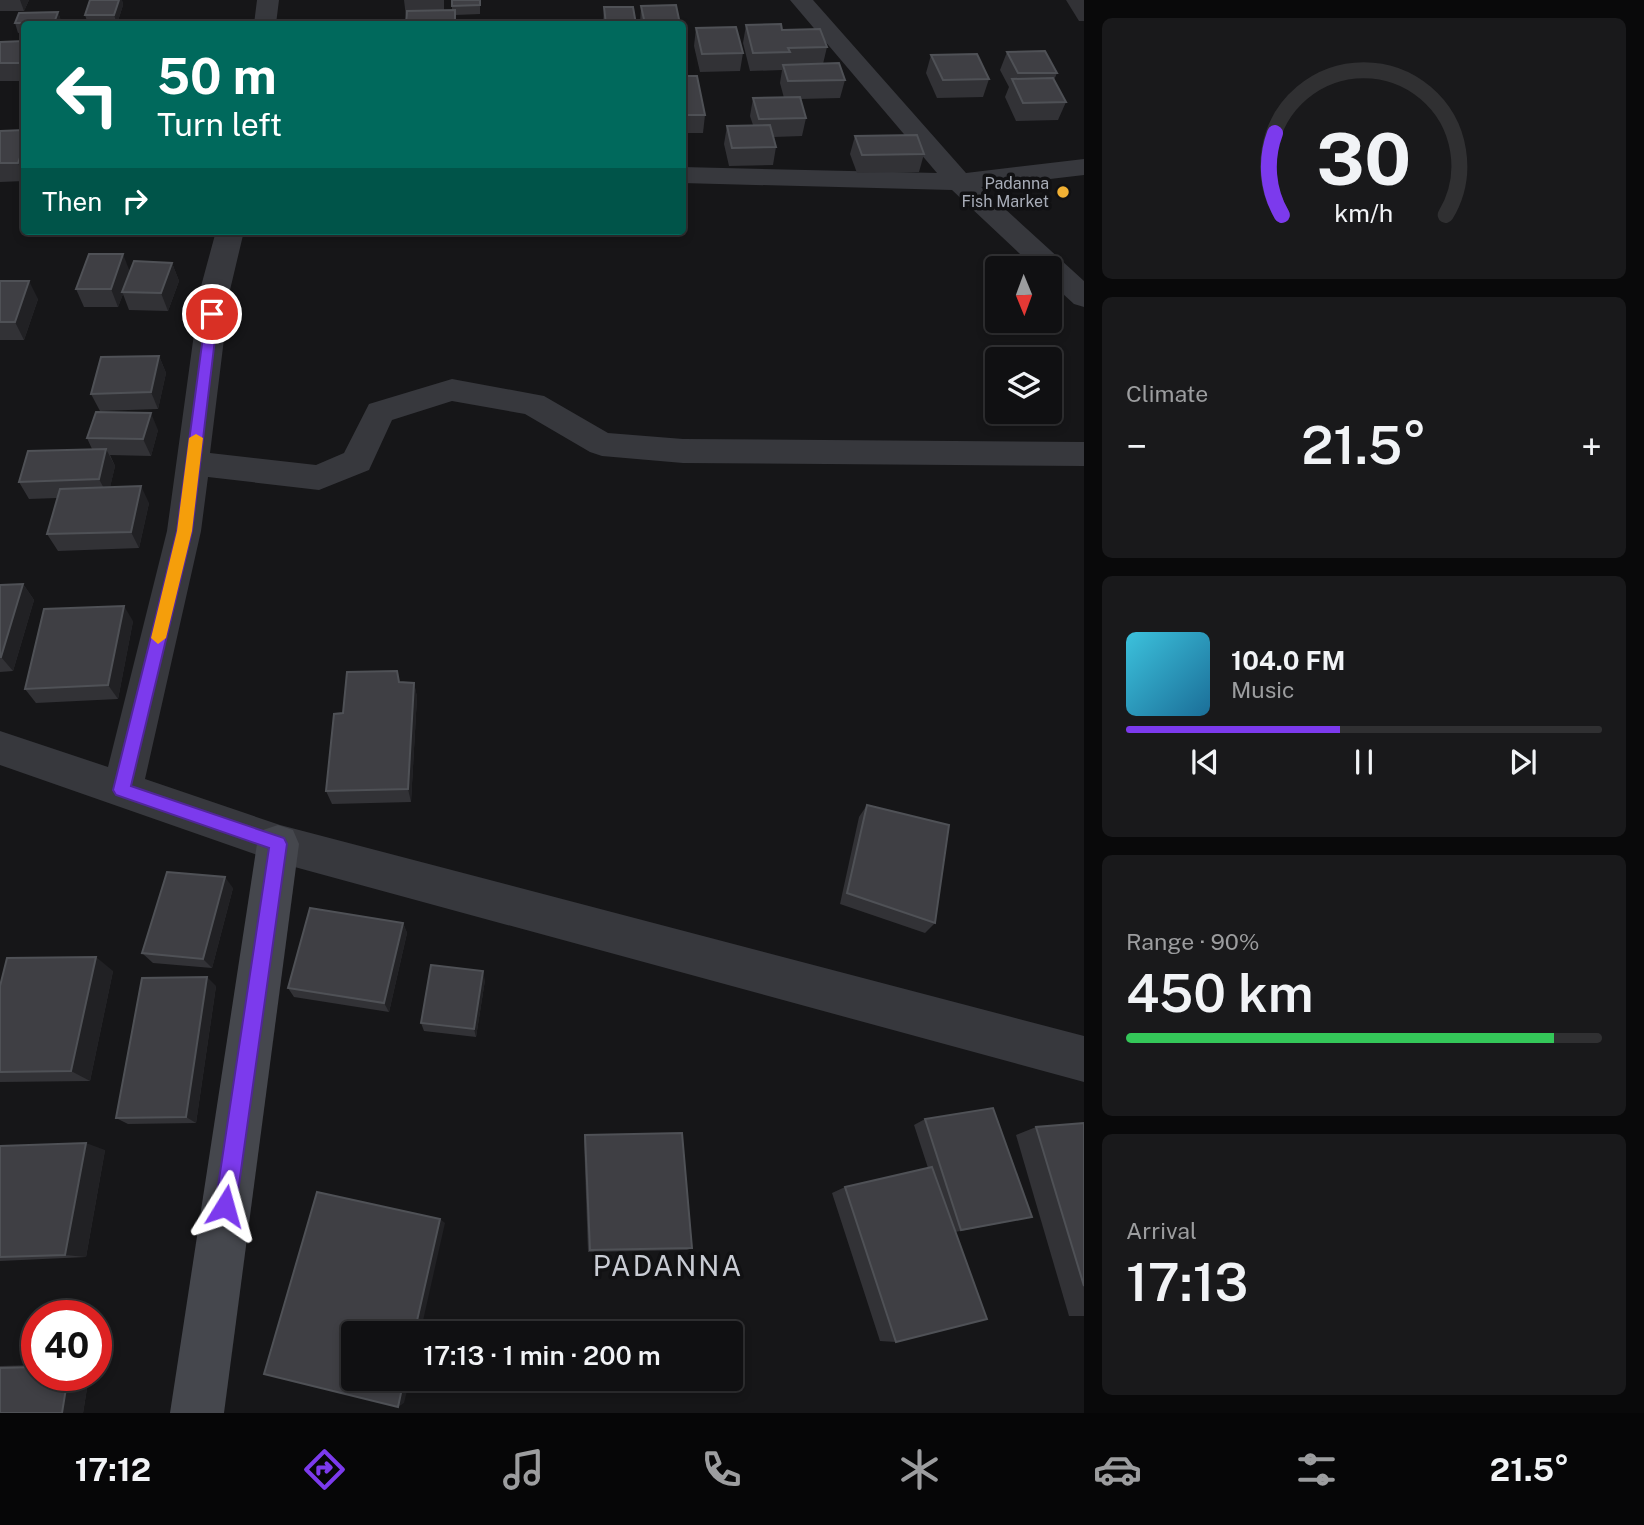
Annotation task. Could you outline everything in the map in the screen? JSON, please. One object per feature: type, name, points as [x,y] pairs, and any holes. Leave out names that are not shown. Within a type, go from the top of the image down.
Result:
[{"type":"street","points":[[265,21],[268,0]]},
{"type":"street","points":[[801,0],[959,182],[1084,297]]},
{"type":"street","points":[[686,175],[959,182],[1084,167]]},
{"type":"street","points":[[122,790],[184,531],[215,290],[229,235]]},
{"type":"street","points":[[193,463],[320,478],[356,461],[380,412],[452,390],[533,404],[602,444],[683,451],[1084,454]]},
{"type":"street","points":[[0,748],[278,844],[1084,1059]]},
{"type":"street","points":[[197,1413],[278,844]]},
{"type":"building","points":[[90,0],[119,0],[114,15],[85,15]]},
{"type":"building","points":[[452,0],[480,0],[480,5],[452,6]]},
{"type":"building","points":[[676,5],[679,21],[644,21],[641,6]]},
{"type":"building","points":[[604,7],[633,7],[635,21],[606,21]]},
{"type":"building","points":[[455,10],[455,21],[406,21],[407,11]]},
{"type":"building","points":[[58,12],[55,21],[15,23],[19,13]]},
{"type":"building","points":[[781,24],[782,30],[820,29],[827,47],[788,48],[790,52],[753,53],[746,25]]},
{"type":"building","points":[[736,27],[743,53],[702,54],[696,28]]},
{"type":"building","points":[[21,41],[21,63],[0,63],[0,42]]},
{"type":"building","points":[[1045,51],[1057,73],[1018,73],[1007,52]]},
{"type":"building","points":[[977,54],[989,79],[943,80],[931,55]]},
{"type":"building","points":[[839,63],[845,80],[788,81],[783,65]]},
{"type":"building","points":[[686,76],[697,76],[705,115],[686,115]]},
{"type":"building","points":[[1053,78],[1066,102],[1023,103],[1012,79]]},
{"type":"building","points":[[800,97],[806,118],[759,119],[753,98]]},
{"type":"building","points":[[770,125],[776,147],[732,148],[727,126]]},
{"type":"building","points":[[21,130],[21,154],[18,163],[0,163],[0,131]]},
{"type":"building","points":[[917,135],[924,154],[862,155],[855,136]]},
{"type":"building","points":[[89,254],[123,254],[111,289],[76,289]]},
{"type":"building","points":[[134,261],[172,263],[161,293],[122,292]]},
{"type":"building","points":[[0,281],[29,281],[15,322],[0,322]]},
{"type":"building","points":[[159,356],[151,392],[91,394],[101,357]]},
{"type":"building","points":[[96,412],[151,413],[143,439],[87,438]]},
{"type":"building","points":[[106,449],[99,479],[19,482],[28,451]]},
{"type":"building","points":[[141,486],[131,532],[47,534],[60,489]]},
{"type":"building","points":[[23,584],[1,657],[0,657],[0,585]]},
{"type":"building","points":[[124,606],[108,685],[25,689],[44,609]]},
{"type":"building","points":[[397,671],[399,682],[414,683],[408,789],[326,791],[334,714],[343,713],[347,672]]},
{"type":"building","points":[[867,805],[949,825],[935,923],[847,893]]},
{"type":"building","points":[[167,872],[225,877],[203,959],[142,953]]},
{"type":"building","points":[[310,908],[403,923],[384,1003],[288,988]]},
{"type":"building","points":[[96,957],[71,1071],[0,1072],[0,986],[7,958]]},
{"type":"building","points":[[431,965],[483,971],[474,1029],[421,1023]]},
{"type":"building","points":[[207,977],[186,1117],[116,1118],[142,978]]},
{"type":"building","points":[[993,1108],[1032,1217],[961,1230],[925,1119]]},
{"type":"building","points":[[1084,1123],[1084,1286],[1036,1127]]},
{"type":"building","points":[[682,1133],[692,1248],[590,1250],[585,1135]]},
{"type":"building","points":[[86,1143],[65,1255],[0,1257],[0,1146]]},
{"type":"building","points":[[932,1167],[987,1319],[896,1342],[845,1187]]},
{"type":"building","points":[[317,1192],[440,1219],[417,1321],[341,1321],[341,1391],[401,1391],[398,1407],[264,1374]]},
{"type":"building","points":[[21,1367],[21,1391],[66,1391],[62,1413],[0,1413],[0,1368]]},
{"type":"slow traffic","points":[[158,638],[184,531],[196,438]]},
{"type":"place","name":"Padanna Fish Market","points":[[1063,192]]},
{"type":"district","name":"PADANNA","points":[[668,1266]]},
{"type":"route","points":[[212,314],[184,531],[122,790],[278,844],[225,1206]]}]
